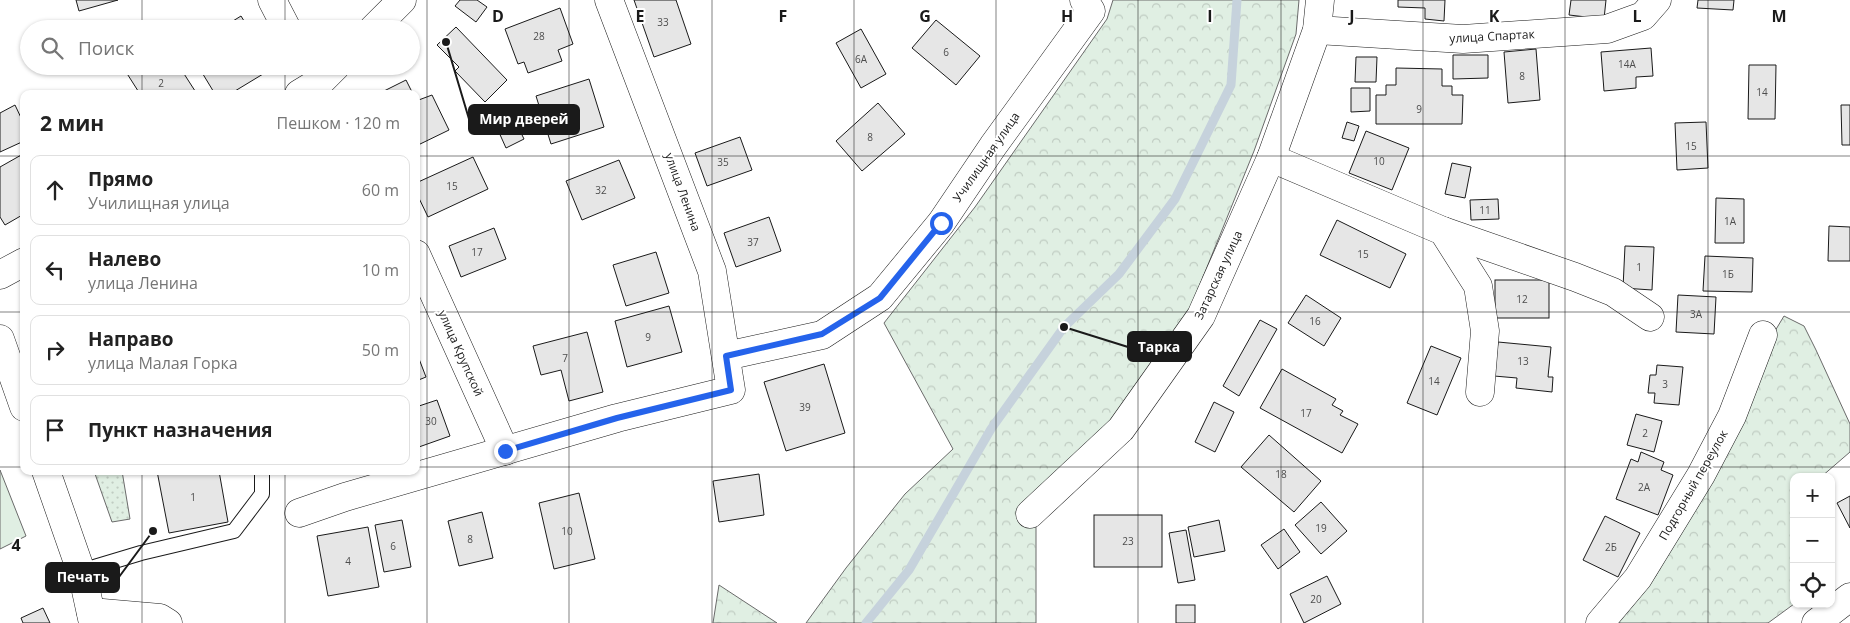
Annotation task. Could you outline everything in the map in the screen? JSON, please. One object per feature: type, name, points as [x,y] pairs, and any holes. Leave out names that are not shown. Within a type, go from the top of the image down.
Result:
[{"type":"street","points":[[272,0],[283,20]]},
{"type":"street","points":[[382,20],[402,0]]},
{"type":"street","name":"улица Ленина","points":[[505,451],[617,418],[731,390],[712,271],[609,0]]},
{"type":"street","name":"Училищная улица","points":[[726,356],[822,334],[880,298],[941,223],[993,146],[1091,11],[1084,0]]},
{"type":"street","name":"Затарская улица","points":[[1030,514],[1121,429],[1201,316],[1271,158],[1318,30],[1320,0]]},
{"type":"street","name":"улица Спартак","points":[[1318,30],[1463,39],[1607,29],[1643,16],[1657,0]]},
{"type":"street","points":[[305,90],[323,77]]},
{"type":"street","points":[[1271,158],[1444,231],[1613,292],[1650,317]]},
{"type":"street","points":[[1444,231],[1478,286],[1485,331],[1480,392]]},
{"type":"street","name":"улица Крупской","points":[[420,263],[505,451]]},
{"type":"street","points":[[0,275],[20,264]]},
{"type":"street","name":"Подгорный переулок","points":[[1600,623],[1638,578],[1701,475],[1732,416],[1763,334]]},
{"type":"street","points":[[0,339],[20,396]]},
{"type":"street","points":[[299,513],[346,497],[505,451]]},
{"type":"street","points":[[47,475],[81,571],[92,618],[160,618],[168,623]]},
{"type":"street","points":[[1816,623],[1850,597]]},
{"type":"lane","points":[[81,571],[141,553],[234,531],[262,494],[262,475]]},
{"type":"green space","points":[[1113,0],[1299,0],[1296,34],[1254,151],[1188,314],[1119,418],[1036,498],[1036,623],[806,623],[846,568],[905,494],[953,449],[884,323],[975,207],[1107,19]]},
{"type":"green space","points":[[1784,316],[1804,326],[1850,424],[1850,452],[1826,473],[1790,473],[1790,607],[1768,623],[1613,623],[1655,577],[1709,481],[1772,336]]},
{"type":"green space","points":[[0,470],[26,536],[0,549]]},
{"type":"green space","points":[[95,475],[123,475],[130,519],[112,522]]},
{"type":"green space","points":[[719,585],[777,623],[713,623]]},
{"type":"building","points":[[76,0],[118,0],[79,11]]},
{"type":"building","points":[[460,0],[477,0],[487,7],[476,22],[455,6]]},
{"type":"building","points":[[634,0],[676,0],[691,44],[654,57]]},
{"type":"building","points":[[1398,0],[1445,0],[1444,21],[1425,19],[1425,8],[1398,7]]},
{"type":"building","points":[[1571,0],[1606,0],[1604,19],[1569,15]]},
{"type":"building","points":[[1698,0],[1734,0],[1733,10],[1697,8]]},
{"type":"building","points":[[560,8],[573,44],[558,50],[562,61],[528,73],[524,62],[518,64],[505,29]]},
{"type":"building","points":[[241,16],[243,20],[235,20]]},
{"type":"building","points":[[936,20],[980,56],[956,85],[912,48]]},
{"type":"building","points":[[456,27],[507,80],[485,102],[455,71],[459,67],[437,45]]},
{"type":"building","points":[[861,29],[886,74],[861,88],[836,43]]},
{"type":"building","points":[[1651,48],[1653,76],[1636,77],[1636,88],[1604,91],[1601,52]]},
{"type":"building","points":[[1536,49],[1540,100],[1508,103],[1504,52]]},
{"type":"building","points":[[1453,55],[1488,55],[1488,78],[1453,79]]},
{"type":"building","points":[[1356,57],[1377,57],[1376,82],[1355,82]]},
{"type":"building","points":[[1749,65],[1776,65],[1775,119],[1748,119]]},
{"type":"building","points":[[1396,68],[1442,69],[1442,86],[1452,86],[1452,95],[1463,95],[1462,124],[1376,124],[1376,95],[1386,95],[1386,85],[1396,85]]},
{"type":"building","points":[[128,75],[185,75],[194,90],[137,90]]},
{"type":"building","points":[[203,75],[261,75],[237,90],[213,90]]},
{"type":"building","points":[[589,79],[604,127],[551,144],[536,96]]},
{"type":"building","points":[[406,80],[411,90],[386,90]]},
{"type":"building","points":[[1351,88],[1370,88],[1370,111],[1351,112]]},
{"type":"building","points":[[432,95],[449,130],[420,144],[420,100]]},
{"type":"building","points":[[878,103],[905,134],[862,171],[836,141]]},
{"type":"building","points":[[15,105],[20,116],[20,143],[0,152],[0,113]]},
{"type":"building","points":[[1841,105],[1850,105],[1850,145],[1842,145]]},
{"type":"building","points":[[510,110],[524,139],[506,148],[493,119]]},
{"type":"building","points":[[1347,122],[1359,126],[1354,141],[1342,138]]},
{"type":"building","points":[[1706,122],[1708,168],[1677,170],[1675,123]]},
{"type":"building","points":[[1366,131],[1409,148],[1392,190],[1349,173]]},
{"type":"building","points":[[740,137],[752,170],[707,186],[695,153]]},
{"type":"building","points":[[20,156],[20,216],[5,225],[0,217],[0,167]]},
{"type":"building","points":[[473,157],[488,189],[428,217],[420,200],[420,181]]},
{"type":"building","points":[[619,160],[635,198],[582,220],[566,181]]},
{"type":"building","points":[[1452,163],[1471,167],[1465,198],[1445,194]]},
{"type":"building","points":[[1716,198],[1744,199],[1744,243],[1715,243]]},
{"type":"building","points":[[1498,199],[1499,219],[1471,220],[1470,200]]},
{"type":"building","points":[[769,217],[781,251],[736,267],[724,233]]},
{"type":"building","points":[[1337,220],[1406,254],[1390,288],[1320,255]]},
{"type":"building","points":[[1829,226],[1850,227],[1850,261],[1828,261]]},
{"type":"building","points":[[494,228],[506,259],[461,277],[449,246]]},
{"type":"building","points":[[1625,246],[1654,247],[1652,290],[1623,288]]},
{"type":"building","points":[[656,252],[669,293],[626,306],[613,265]]},
{"type":"building","points":[[1705,256],[1753,258],[1752,292],[1703,291]]},
{"type":"building","points":[[1495,280],[1549,280],[1549,318],[1495,318]]},
{"type":"building","points":[[1306,295],[1341,318],[1324,346],[1288,323]]},
{"type":"building","points":[[1678,295],[1716,297],[1714,334],[1676,332]]},
{"type":"building","points":[[669,306],[682,352],[627,367],[615,321]]},
{"type":"building","points":[[1260,320],[1277,329],[1239,396],[1223,386]]},
{"type":"building","points":[[587,332],[603,392],[569,401],[561,370],[541,375],[533,346]]},
{"type":"building","points":[[1498,342],[1551,347],[1548,377],[1553,377],[1552,392],[1516,388],[1517,378],[1494,376]]},
{"type":"building","points":[[1431,346],[1461,358],[1437,415],[1407,403]]},
{"type":"building","points":[[420,361],[426,377],[420,379]]},
{"type":"building","points":[[824,364],[845,433],[786,451],[764,382]]},
{"type":"building","points":[[1657,365],[1683,367],[1679,405],[1654,403],[1655,393],[1648,393],[1650,375],[1656,375]]},
{"type":"building","points":[[1282,369],[1336,399],[1332,405],[1343,411],[1340,415],[1358,424],[1342,453],[1260,408]]},
{"type":"building","points":[[437,400],[450,436],[420,447],[420,406]]},
{"type":"building","points":[[1214,402],[1234,412],[1215,452],[1195,442]]},
{"type":"building","points":[[1636,414],[1662,421],[1654,452],[1627,445]]},
{"type":"building","points":[[1269,435],[1321,481],[1294,512],[1241,467]]},
{"type":"building","points":[[1641,452],[1664,462],[1661,470],[1673,475],[1658,515],[1616,499],[1631,459],[1638,462]]},
{"type":"building","points":[[759,474],[764,515],[719,522],[713,481]]},
{"type":"building","points":[[158,475],[220,475],[228,522],[169,533]]},
{"type":"building","points":[[579,493],[595,559],[554,569],[539,503]]},
{"type":"building","points":[[1850,496],[1850,528],[1837,503]]},
{"type":"building","points":[[1321,502],[1347,531],[1321,554],[1295,525]]},
{"type":"building","points":[[482,512],[493,558],[459,566],[448,521]]},
{"type":"building","points":[[1094,515],[1162,515],[1162,567],[1094,567]]},
{"type":"building","points":[[1605,516],[1640,533],[1618,577],[1583,560]]},
{"type":"building","points":[[402,520],[411,567],[384,572],[375,525]]},
{"type":"building","points":[[1219,520],[1225,551],[1194,557],[1188,527]]},
{"type":"building","points":[[368,527],[379,587],[328,596],[317,536]]},
{"type":"building","points":[[1284,529],[1300,552],[1278,569],[1261,545]]},
{"type":"building","points":[[1186,530],[1195,580],[1178,583],[1169,533]]},
{"type":"building","points":[[1327,576],[1341,604],[1304,623],[1290,594]]},
{"type":"building","points":[[1176,605],[1195,605],[1195,623],[1176,623]]},
{"type":"building","points":[[43,608],[50,623],[23,623],[21,618]]},
{"type":"waterway","points":[[866,623],[909,570],[991,429],[1064,327],[1119,274],[1175,199],[1231,85],[1237,0]]},
{"type":"place","name":"Мир дверей","points":[[446,42]]},
{"type":"place","name":"Тарка","points":[[1064,327]]},
{"type":"place","name":"Печать","points":[[153,531]]},
{"type":"route","points":[[505,451],[617,418],[731,390],[726,356],[822,334],[880,298],[941,223]]}]
